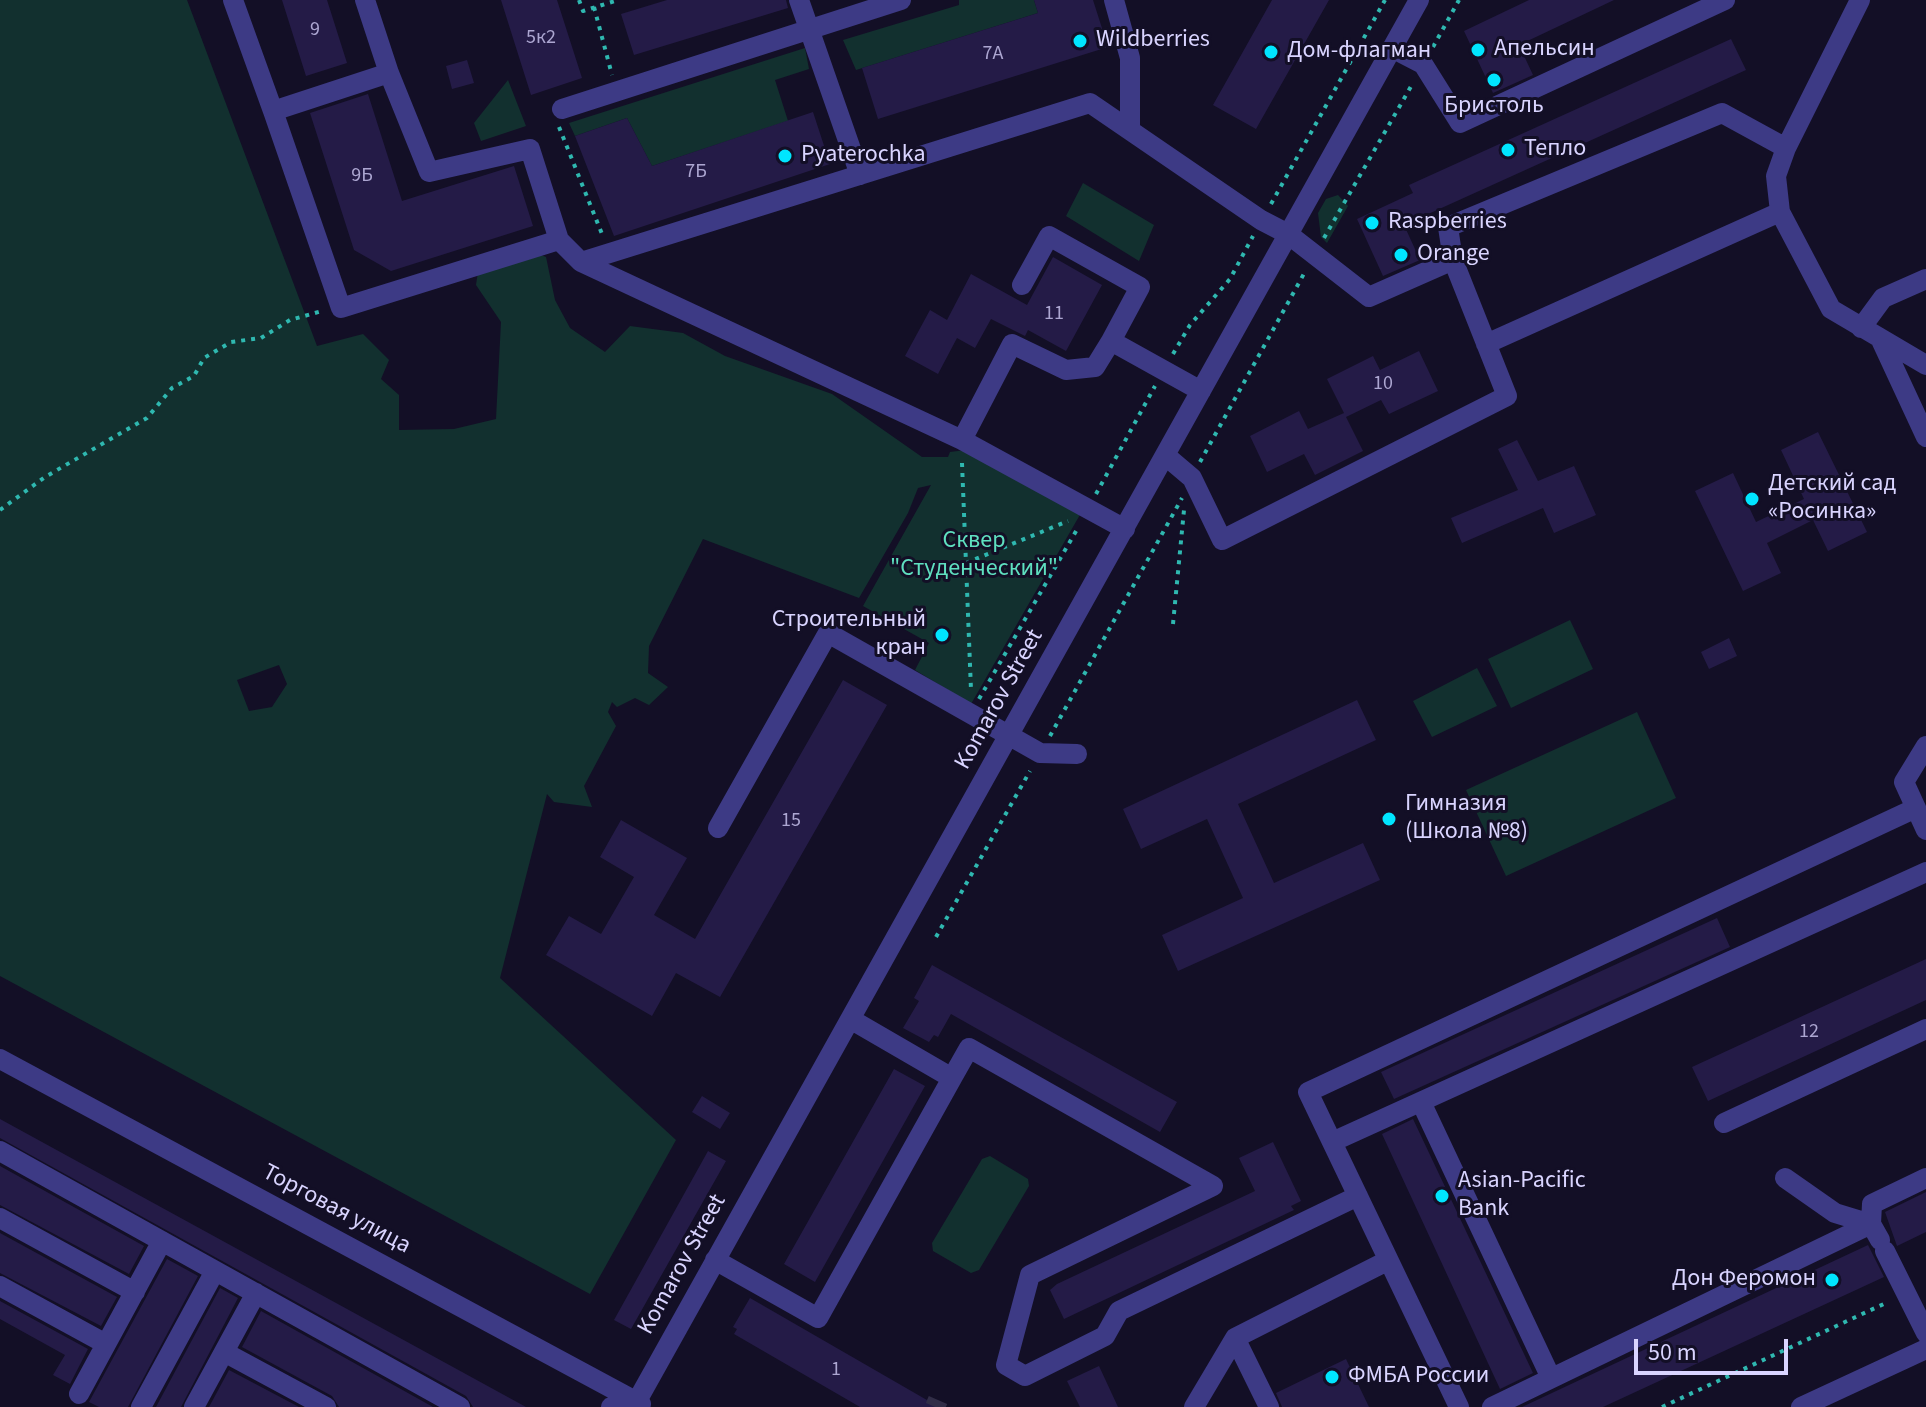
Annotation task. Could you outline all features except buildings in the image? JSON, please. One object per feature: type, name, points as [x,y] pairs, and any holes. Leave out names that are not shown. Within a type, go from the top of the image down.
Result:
[{"type":"street","points":[[233,0],[341,308],[559,240]]},
{"type":"street","points":[[365,0],[389,73],[429,172],[530,149],[559,240],[581,262],[962,440],[1087,511],[1125,529]]},
{"type":"street","points":[[799,0],[860,175]]},
{"type":"street","points":[[559,113],[901,0]]},
{"type":"street","points":[[1114,0],[1130,58],[1130,129]]},
{"type":"street","name":"Komarov Street","points":[[642,1404],[715,1260],[852,1020],[1419,0]]},
{"type":"street","points":[[1392,48],[1423,64],[1460,123],[1725,0]]},
{"type":"street","points":[[1860,0],[1786,148],[1776,176],[1780,212],[1831,309],[1881,340],[1923,360]]},
{"type":"street","points":[[273,111],[389,73]]},
{"type":"street","points":[[581,262],[1090,103],[1261,220],[1288,234],[1369,297],[1453,260]]},
{"type":"street","points":[[1166,456],[1192,478],[1222,540],[1507,396],[1453,260],[1448,227],[1722,113],[1786,148]]},
{"type":"street","points":[[1486,344],[1780,212]]},
{"type":"street","points":[[962,440],[1012,344],[1066,370],[1095,367],[1140,287],[1049,236],[1022,285]]},
{"type":"street","points":[[1861,328],[1883,298],[1926,279]]},
{"type":"street","points":[[1881,340],[1926,437]]},
{"type":"street","points":[[1111,341],[1201,391]]},
{"type":"street","points":[[718,828],[828,633],[1040,753],[1077,754]]},
{"type":"street","points":[[1926,746],[1904,782],[1926,830]]},
{"type":"street","points":[[1459,1407],[1308,1092],[1916,808]]},
{"type":"street","points":[[1332,1142],[1926,872]]},
{"type":"street","points":[[852,1020],[952,1078]]},
{"type":"street","points":[[1724,1123],[1926,1029]]},
{"type":"street","points":[[715,1260],[818,1318],[969,1048],[1213,1186],[1030,1275],[1006,1365],[1025,1376],[1105,1336],[1119,1311],[1358,1196]]},
{"type":"street","name":"Торговая улица","points":[[0,1059],[642,1404]]},
{"type":"street","points":[[1421,1102],[1551,1378]]},
{"type":"street","points":[[0,1151],[460,1407]]},
{"type":"street","points":[[1785,1178],[1835,1213],[1879,1238]]},
{"type":"street","points":[[1926,1178],[1872,1204],[1879,1238],[1926,1333]]},
{"type":"street","points":[[0,1218],[135,1292]]},
{"type":"street","points":[[1492,1407],[1551,1378],[1879,1238]]},
{"type":"street","points":[[79,1394],[162,1241]]},
{"type":"street","points":[[1194,1407],[1235,1338],[1387,1261]]},
{"type":"street","points":[[141,1407],[215,1271]]},
{"type":"street","points":[[0,1286],[106,1344]]},
{"type":"street","points":[[194,1407],[256,1293]]},
{"type":"street","points":[[1235,1338],[1269,1407]]},
{"type":"street","points":[[1801,1407],[1926,1349]]},
{"type":"street","points":[[224,1352],[326,1407]]},
{"type":"street","points":[[611,1407],[642,1404]]},
{"type":"path","points":[[579,0],[583,11],[618,0]]},
{"type":"path","points":[[971,713],[1087,511],[1163,370],[1190,325],[1230,279],[1385,0]]},
{"type":"path","points":[[1423,64],[1459,0]]},
{"type":"path","points":[[594,7],[616,92]]},
{"type":"path","points":[[559,113],[605,241]]},
{"type":"path","points":[[0,510],[45,477],[147,418],[172,388],[194,376],[204,358],[231,342],[261,338],[290,320],[341,308]]},
{"type":"path","points":[[962,440],[971,713]]},
{"type":"path","points":[[1173,624],[1186,491]]},
{"type":"path","points":[[966,563],[1087,511]]},
{"type":"path","points":[[1662,1407],[1905,1294]]},
{"type":"green space","name":"Сквер \"Студенческий\"","points":[[0,0],[187,0],[317,346],[363,334],[389,360],[381,379],[399,395],[399,430],[454,429],[496,419],[501,322],[476,285],[480,258],[520,247],[546,257],[555,300],[570,328],[605,352],[630,326],[683,333],[725,356],[832,394],[922,457],[948,457],[950,452],[966,450],[1081,513],[971,704],[915,670],[929,643],[863,606],[931,485],[918,488],[908,513],[859,598],[703,539],[649,646],[648,673],[668,687],[649,705],[635,698],[617,707],[612,702],[608,712],[616,726],[584,786],[592,807],[554,802],[547,794],[500,978],[676,1140],[590,1294],[0,976]],"holes":[[[279,665],[287,684],[272,707],[249,711],[237,680]]]},
{"type":"green space","points":[[959,0],[1034,0],[1038,13],[856,70],[843,40],[959,5]]},
{"type":"green space","points":[[805,48],[809,69],[775,80],[788,121],[652,166],[627,118],[575,136],[569,123]]},
{"type":"green space","points":[[508,80],[526,126],[481,141],[474,123]]},
{"type":"green space","points":[[1083,183],[1154,225],[1139,261],[1066,216]]},
{"type":"green space","points":[[1338,195],[1348,206],[1327,243],[1321,237],[1318,213],[1326,199]]},
{"type":"green space","points":[[1570,620],[1593,669],[1511,708],[1488,659]]},
{"type":"green space","points":[[1477,668],[1497,706],[1432,737],[1413,701]]},
{"type":"green space","points":[[1637,712],[1676,798],[1506,876],[1466,790]]},
{"type":"green space","points":[[990,1156],[1028,1179],[1029,1186],[979,1270],[971,1273],[933,1251],[932,1243],[982,1159]]},
{"type":"tunnel","points":[[935,1407],[938,1400]]},
{"type":"place","name":"Wildberries","points":[[1080,41]]},
{"type":"place","name":"Апельсин","points":[[1478,50]]},
{"type":"place","name":"Дом-флагман","points":[[1271,52]]},
{"type":"place","name":"Бристоль","points":[[1494,80]]},
{"type":"place","name":"Тепло","points":[[1508,150]]},
{"type":"place","name":"Pyaterochka","points":[[785,156]]},
{"type":"place","name":"Raspberries","points":[[1372,223]]},
{"type":"place","name":"Orange","points":[[1401,255]]},
{"type":"place","name":"Детский сад «Росинка»","points":[[1752,499]]},
{"type":"place","name":"Строительный кран","points":[[942,635]]},
{"type":"place","name":"Гимназия (Школа №8)","points":[[1389,819]]},
{"type":"place","name":"Asian-Pacific Bank","points":[[1442,1196]]},
{"type":"place","name":"Дон Феромон","points":[[1832,1280]]},
{"type":"place","name":"ФМБА России","points":[[1332,1377]]}]
